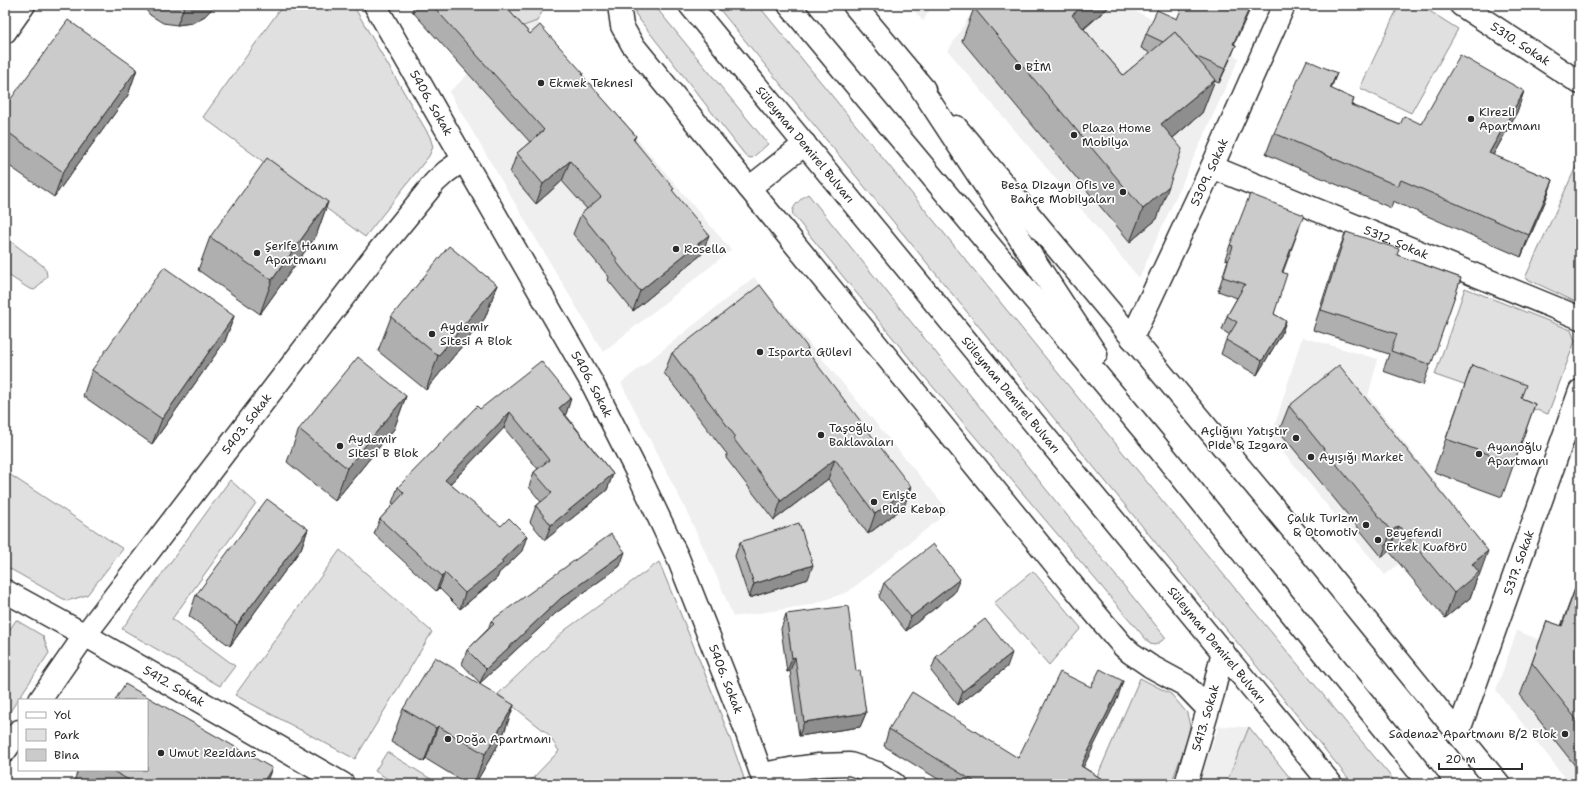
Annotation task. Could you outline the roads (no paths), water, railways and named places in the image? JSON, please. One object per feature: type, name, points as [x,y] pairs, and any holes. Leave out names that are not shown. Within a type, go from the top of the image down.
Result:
[{"type":"main road","points":[[5,32],[24,5]]},
{"type":"main road","name":"5406. Sokak","points":[[375,5],[592,383],[642,482],[678,558],[764,779]]},
{"type":"main road","points":[[619,5],[622,26],[632,44],[1123,646],[1150,666],[1185,685],[1208,709]]},
{"type":"main road","name":"Süleyman Demirel Bulvarı","points":[[690,5],[1331,784]]},
{"type":"main road","points":[[789,5],[1155,444],[1429,784]]},
{"type":"main road","points":[[854,5],[1300,539],[1499,784]]},
{"type":"main road","name":"5309. Sokak","points":[[1132,338],[1212,167],[1284,5]]},
{"type":"main road","name":"5310. Sokak","points":[[1461,5],[1580,83]]},
{"type":"main road","points":[[911,73],[1155,444]]},
{"type":"main road","points":[[749,188],[804,144]]},
{"type":"main road","name":"5403. Sokak","points":[[41,699],[85,635],[383,246],[435,182],[464,159]]},
{"type":"main road","name":"5312. Sokak","points":[[1212,167],[1580,318]]},
{"type":"main road","name":"5317. Sokak","points":[[1458,733],[1580,392]]},
{"type":"main road","name":"5412. Sokak","points":[[5,591],[85,635],[343,784]]},
{"type":"main road","name":"5413. Sokak","points":[[1186,784],[1223,651]]},
{"type":"main road","points":[[5,751],[18,732]]},
{"type":"main road","points":[[764,779],[790,769],[819,765],[850,764],[877,773],[894,784]]},
{"type":"place","name":"BİM","points":[[1018,67]]},
{"type":"place","name":"Ekmek Teknesi","points":[[541,83]]},
{"type":"place","name":"Kirezli Apartmanı","points":[[1471,119]]},
{"type":"place","name":"Plaza Home Mobilya","points":[[1074,135]]},
{"type":"place","name":"Besa Dizayn Ofis ve Bahçe Mobilyaları","points":[[1123,192]]},
{"type":"place","name":"Rosella","points":[[676,249]]},
{"type":"place","name":"Şerife Hanım Apartmanı","points":[[257,253]]},
{"type":"place","name":"Aydemir Sitesi A Blok","points":[[432,334]]},
{"type":"place","name":"Isparta Gülevi","points":[[760,352]]},
{"type":"place","name":"Taşoğlu Baklavaları","points":[[821,435]]},
{"type":"place","name":"Açlığını Yatıştır Pide & Izgara","points":[[1296,438]]},
{"type":"place","name":"Aydemir Sitesi B Blok","points":[[340,446]]},
{"type":"place","name":"Ayanoğlu Apartmanı","points":[[1479,454]]},
{"type":"place","name":"Ayışığı Market","points":[[1311,457]]},
{"type":"place","name":"Enişte Pide Kebap","points":[[874,502]]},
{"type":"place","name":"Çalık Turizm & Otomotiv","points":[[1366,525]]},
{"type":"place","name":"Beyefendi Erkek Kuaförü","points":[[1378,540]]},
{"type":"place","name":"Sadenaz Apartmanı B/2 Blok","points":[[1565,734]]},
{"type":"place","name":"Doğa Apartmanı","points":[[448,739]]},
{"type":"place","name":"Umut Rezidans","points":[[161,753]]}]
